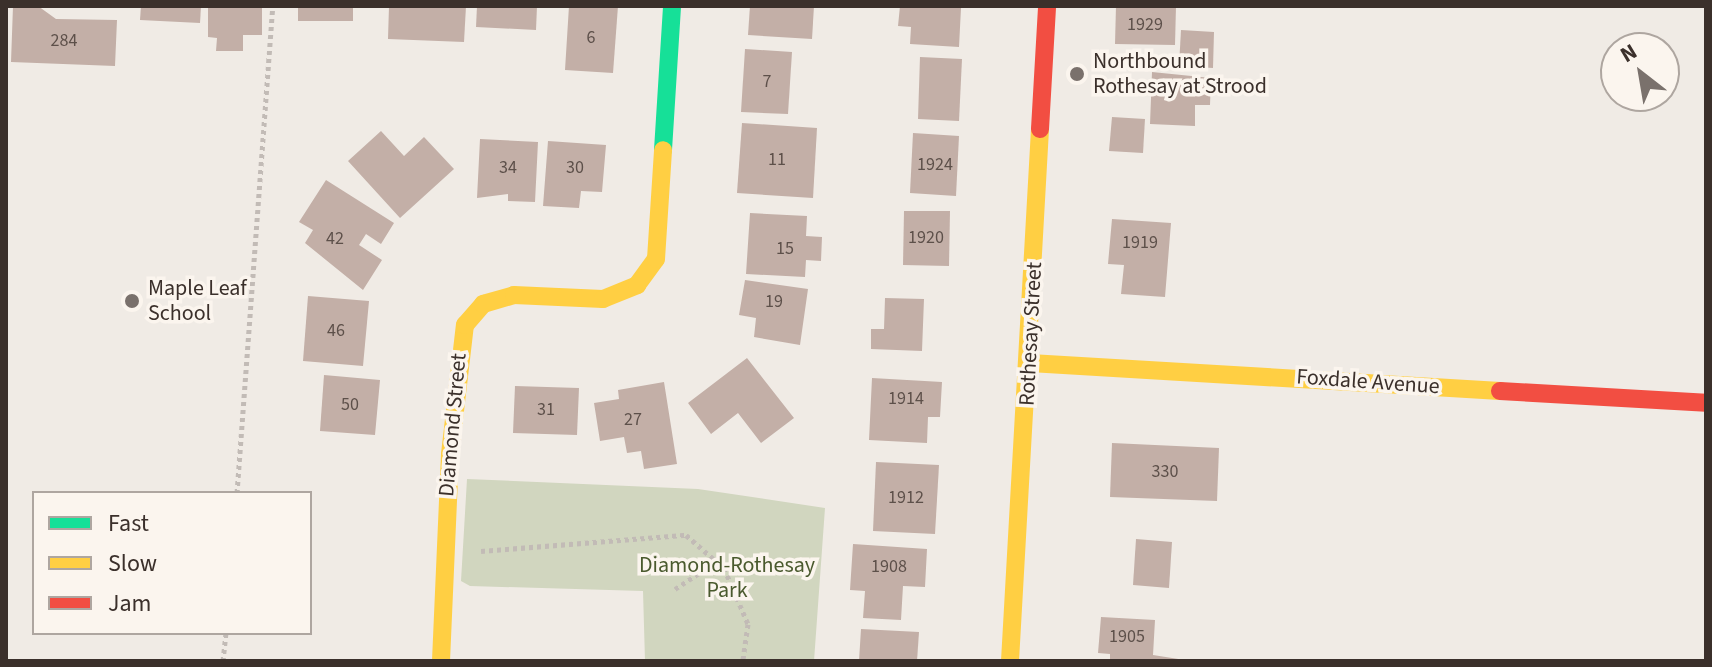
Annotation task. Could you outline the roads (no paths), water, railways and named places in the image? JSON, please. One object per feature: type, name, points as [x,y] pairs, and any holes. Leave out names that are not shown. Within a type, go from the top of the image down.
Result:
[{"type":"street","name":"Diamond Street","points":[[441,661],[444,553],[465,325],[483,304],[514,295],[603,299],[637,285],[656,259],[672,6]]},
{"type":"street","name":"Rothesay Street","points":[[1010,661],[1030,363],[1047,6]]},
{"type":"street","name":"Foxdale Avenue","points":[[1030,363],[1706,403]]},
{"type":"place","name":"Northbound Rothesay at Strood","points":[[1077,74]]},
{"type":"place","name":"Maple Leaf School","points":[[132,301]]},
{"type":"park label","name":"Diamond-Rothesay Park","points":[[727,578]]}]
